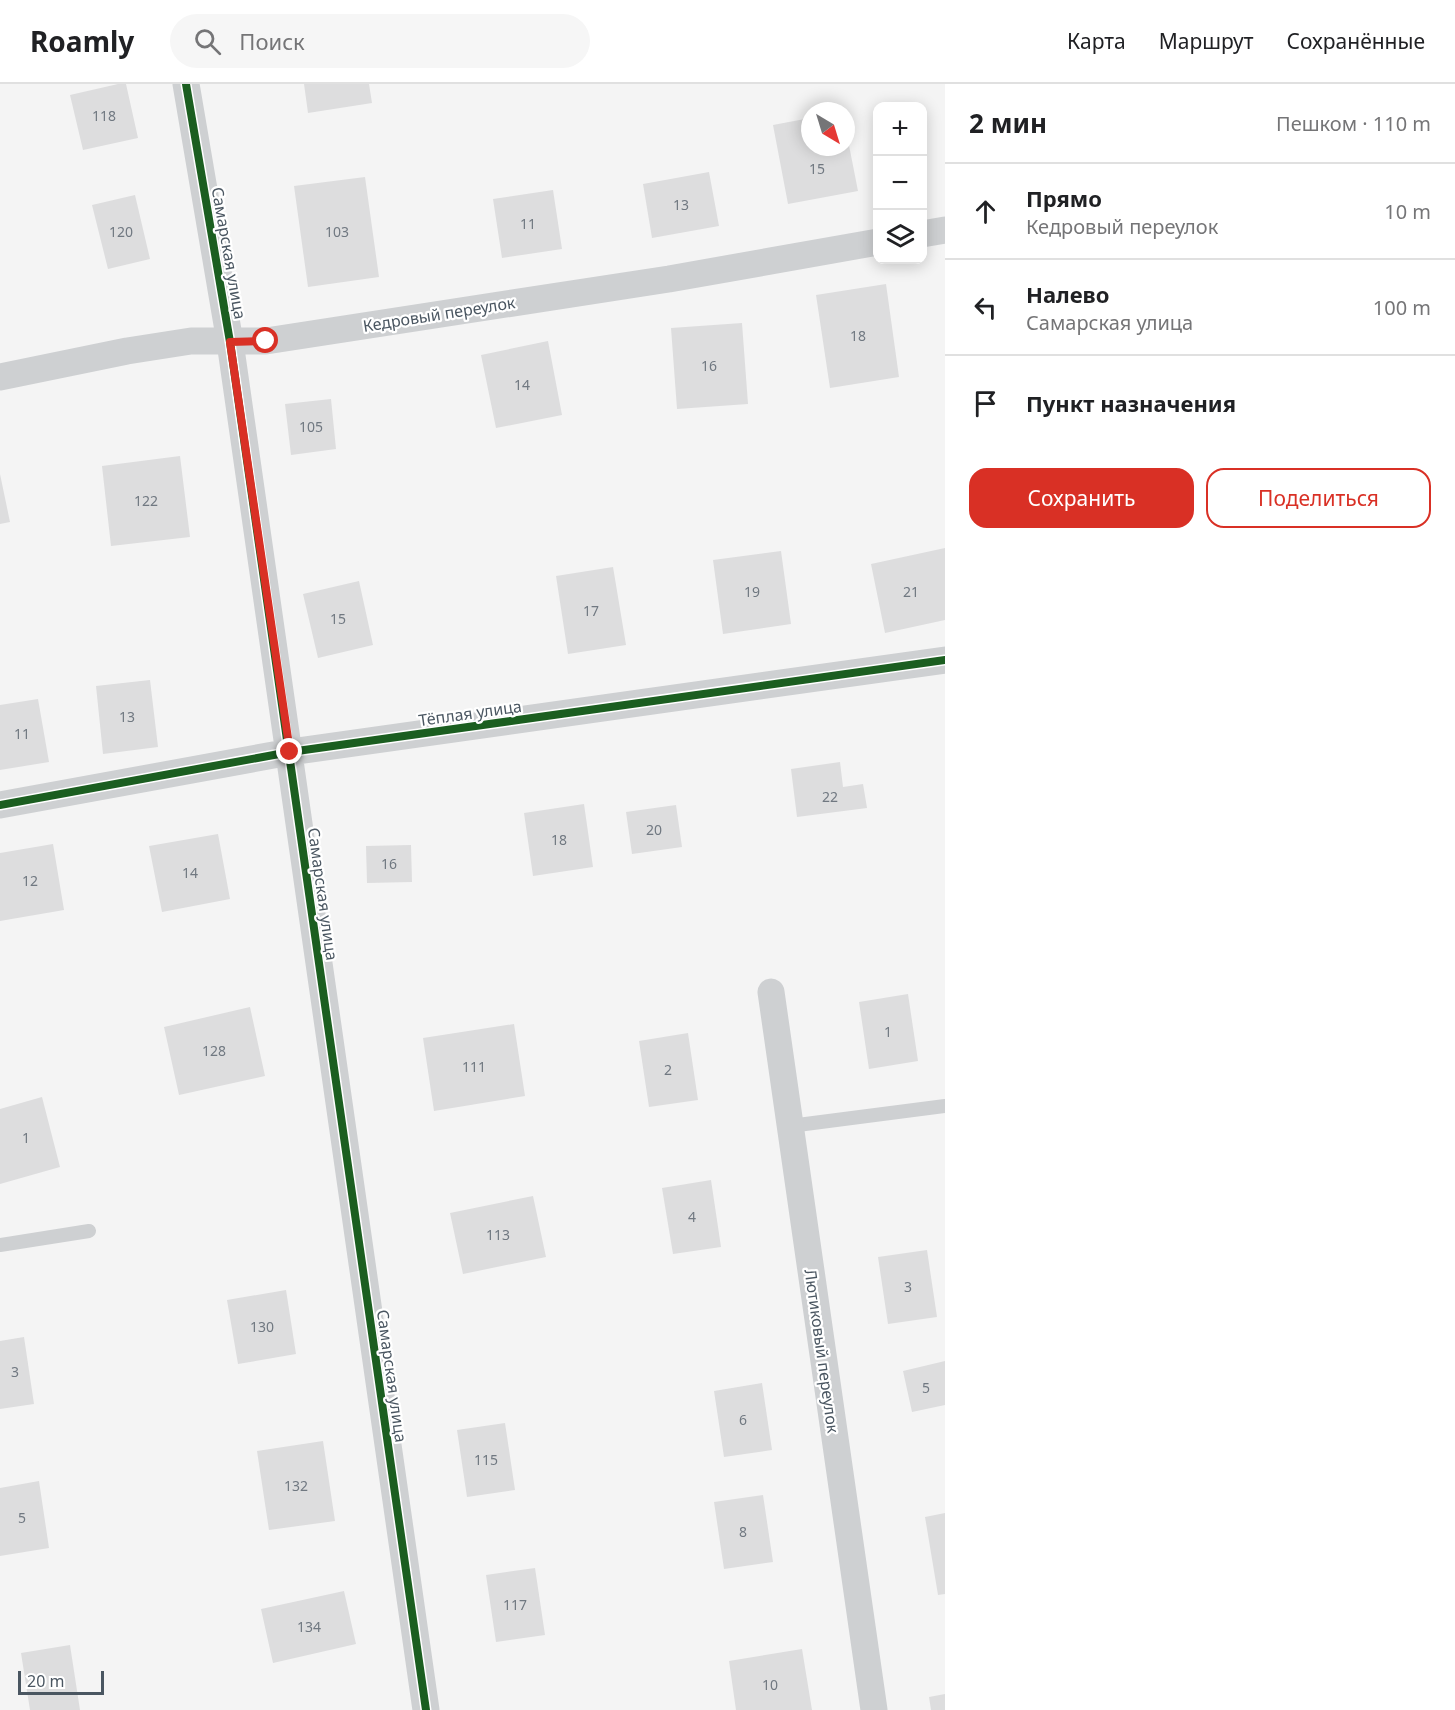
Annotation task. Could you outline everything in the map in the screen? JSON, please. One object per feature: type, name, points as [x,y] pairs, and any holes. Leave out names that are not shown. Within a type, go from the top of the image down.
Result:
[{"type":"street","name":"Самарская улица","points":[[186,84],[230,342],[426,1710]]},
{"type":"street","points":[[927,233],[945,230]]},
{"type":"street","name":"Кедровый переулок","points":[[0,377],[181,342],[266,341],[657,281],[873,243]]},
{"type":"street","name":"Тёплая улица","points":[[0,805],[290,752],[945,660]]},
{"type":"street","name":"Лютиковый переулок","points":[[771,992],[874,1710]]},
{"type":"lane","points":[[790,1126],[945,1106]]},
{"type":"lane","points":[[0,1245],[89,1231]]},
{"type":"building","points":[[126,84],[138,138],[83,150],[70,95]]},
{"type":"building","points":[[304,84],[369,84],[372,103],[308,113]]},
{"type":"building","points":[[801,120],[801,156],[851,156],[858,191],[788,204],[773,125]]},
{"type":"building","points":[[709,172],[719,226],[652,238],[643,184]]},
{"type":"building","points":[[365,177],[379,277],[308,287],[294,186]]},
{"type":"building","points":[[553,190],[562,249],[502,258],[493,199]]},
{"type":"building","points":[[135,195],[150,259],[108,269],[92,205]]},
{"type":"building","points":[[886,284],[899,377],[830,388],[816,295]]},
{"type":"building","points":[[742,323],[748,404],[677,409],[671,328]]},
{"type":"building","points":[[548,341],[562,415],[496,428],[481,355]]},
{"type":"building","points":[[331,399],[336,449],[291,455],[285,404]]},
{"type":"building","points":[[180,456],[190,537],[111,546],[102,466]]},
{"type":"building","points":[[0,474],[10,522],[0,524]]},
{"type":"building","points":[[945,548],[945,620],[885,633],[871,564]]},
{"type":"building","points":[[781,551],[791,624],[723,634],[713,560]]},
{"type":"building","points":[[613,567],[626,645],[568,654],[556,576]]},
{"type":"building","points":[[359,581],[373,645],[318,658],[303,594]]},
{"type":"building","points":[[150,680],[158,747],[103,754],[96,686]]},
{"type":"building","points":[[38,699],[49,762],[0,770],[0,705]]},
{"type":"building","points":[[840,762],[843,787],[863,784],[867,808],[797,817],[791,769]]},
{"type":"building","points":[[584,804],[593,867],[533,876],[524,813]]},
{"type":"building","points":[[676,805],[682,847],[632,854],[626,812]]},
{"type":"building","points":[[218,834],[230,899],[162,912],[149,846]]},
{"type":"building","points":[[53,844],[64,910],[0,921],[0,853]]},
{"type":"building","points":[[411,845],[412,882],[367,883],[366,846]]},
{"type":"building","points":[[908,994],[918,1061],[869,1069],[859,1002]]},
{"type":"building","points":[[250,1007],[265,1076],[179,1095],[164,1027]]},
{"type":"building","points":[[514,1024],[525,1096],[434,1111],[423,1038]]},
{"type":"building","points":[[688,1033],[698,1100],[649,1107],[639,1041]]},
{"type":"building","points":[[42,1097],[60,1167],[0,1184],[0,1109]]},
{"type":"building","points":[[711,1180],[721,1247],[673,1254],[662,1188]]},
{"type":"building","points":[[533,1196],[546,1257],[463,1274],[450,1213]]},
{"type":"building","points":[[927,1250],[937,1317],[888,1324],[878,1257]]},
{"type":"building","points":[[286,1290],[296,1354],[238,1364],[227,1300]]},
{"type":"building","points":[[24,1337],[34,1404],[0,1409],[0,1341]]},
{"type":"building","points":[[945,1361],[945,1405],[912,1412],[903,1371]]},
{"type":"building","points":[[762,1383],[772,1450],[724,1457],[714,1391]]},
{"type":"building","points":[[505,1423],[515,1490],[467,1497],[457,1430]]},
{"type":"building","points":[[323,1441],[335,1521],[269,1530],[257,1451]]},
{"type":"building","points":[[39,1481],[49,1548],[0,1556],[0,1488]]},
{"type":"building","points":[[763,1495],[773,1562],[724,1569],[714,1502]]},
{"type":"building","points":[[945,1513],[945,1594],[938,1595],[925,1517]]},
{"type":"building","points":[[535,1568],[545,1635],[496,1642],[486,1575]]},
{"type":"building","points":[[344,1591],[356,1644],[273,1663],[261,1609]]},
{"type":"building","points":[[70,1645],[80,1710],[30,1710],[21,1653]]},
{"type":"building","points":[[802,1649],[812,1710],[736,1710],[729,1661]]},
{"type":"building","points":[[945,1694],[945,1710],[931,1710],[929,1697]]},
{"type":"cycle path","points":[[186,84],[230,342],[426,1710]]},
{"type":"cycle path","points":[[0,805],[290,752],[945,660]]},
{"type":"route","points":[[266,341],[230,342],[290,752]]}]
